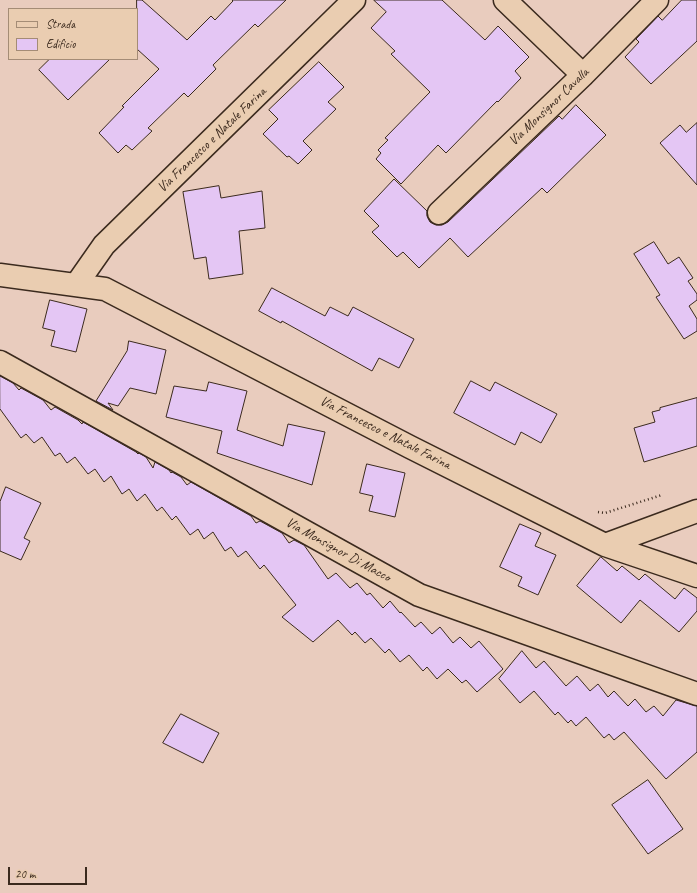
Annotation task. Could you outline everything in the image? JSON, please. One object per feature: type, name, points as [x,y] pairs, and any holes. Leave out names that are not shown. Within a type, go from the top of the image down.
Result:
[{"type":"street","name":"Via Francesco e Natale Farina","points":[[76,285],[104,245],[354,0]]},
{"type":"street","points":[[505,0],[583,75]]},
{"type":"street","name":"Via Monsignor Cavalla","points":[[439,213],[583,75],[657,0]]},
{"type":"street","name":"Via Francesco e Natale Farina","points":[[0,275],[105,289],[410,447],[605,545],[697,576]]},
{"type":"street","name":"Via Monsignor Di Macco","points":[[0,362],[419,595],[697,694]]},
{"type":"street","points":[[605,545],[697,511]]},
{"type":"building","points":[[137,0],[142,0],[187,40],[211,16],[215,20],[233,1],[232,0],[286,0],[258,27],[255,24],[213,65],[216,69],[188,97],[184,93],[148,128],[152,131],[132,150],[126,145],[118,153],[99,133],[124,107],[122,106],[159,69],[138,50]]},
{"type":"building","points":[[374,0],[442,0],[485,40],[498,26],[529,57],[515,71],[521,78],[498,102],[497,101],[446,153],[438,145],[401,184],[376,159],[381,153],[378,150],[388,140],[385,138],[430,92],[391,54],[395,51],[371,28],[386,12]]},
{"type":"building","points":[[682,0],[697,0],[697,41],[651,84],[625,57],[639,42],[636,39],[658,16],[662,20]]},
{"type":"building","points":[[49,60],[109,60],[68,100],[39,70]]},
{"type":"building","points":[[319,62],[344,87],[328,102],[336,109],[303,141],[312,150],[298,164],[289,156],[287,157],[263,134],[278,119],[269,110]]},
{"type":"building","points":[[576,105],[606,135],[547,193],[542,188],[468,257],[450,238],[419,268],[403,252],[397,257],[372,232],[379,226],[364,211],[394,179],[427,211],[427,216],[430,222],[436,225],[442,225],[448,222],[559,116],[562,119]]},
{"type":"building","points":[[697,123],[697,185],[660,143],[680,125],[686,132]]},
{"type":"building","points":[[219,186],[221,198],[262,191],[265,228],[239,231],[243,274],[209,279],[206,257],[194,259],[183,192]]},
{"type":"building","points":[[654,242],[668,264],[679,257],[693,278],[688,281],[697,294],[697,300],[689,306],[697,319],[697,331],[684,339],[656,297],[660,295],[634,254]]},
{"type":"building","points":[[272,288],[325,316],[330,307],[348,316],[353,307],[414,339],[399,368],[379,358],[372,371],[282,321],[281,323],[259,311]]},
{"type":"building","points":[[50,300],[87,309],[76,352],[51,346],[55,331],[43,328]]},
{"type":"building","points":[[129,341],[166,350],[156,394],[130,388],[118,406],[108,403],[113,410],[96,401],[127,351]]},
{"type":"building","points":[[0,376],[13,383],[19,390],[21,388],[43,400],[51,410],[55,407],[78,420],[82,424],[83,422],[138,454],[139,453],[146,457],[153,468],[155,462],[169,470],[171,473],[172,472],[181,477],[187,485],[191,482],[251,516],[256,523],[260,521],[282,533],[289,543],[294,540],[304,545],[328,579],[336,573],[350,588],[357,583],[367,595],[370,593],[383,608],[390,601],[415,627],[421,622],[432,634],[440,627],[453,643],[460,637],[471,648],[479,641],[503,669],[477,692],[466,680],[462,683],[448,669],[437,679],[427,667],[423,671],[409,655],[400,662],[389,649],[385,653],[371,638],[365,643],[355,632],[352,635],[338,620],[313,642],[282,617],[296,605],[264,565],[260,569],[246,551],[238,557],[231,547],[225,551],[213,532],[204,539],[198,529],[190,535],[176,516],[172,520],[162,507],[157,511],[145,494],[137,501],[129,489],[122,494],[111,476],[104,482],[95,469],[88,474],[75,457],[67,463],[60,453],[55,456],[42,437],[34,443],[26,434],[21,438],[0,409]]},
{"type":"building","points":[[471,381],[490,391],[495,382],[557,414],[541,443],[521,432],[515,445],[454,413]]},
{"type":"building","points":[[209,382],[247,391],[237,430],[283,446],[288,424],[325,432],[312,485],[217,453],[222,431],[166,417],[174,386],[206,391]]},
{"type":"building","points":[[697,398],[697,446],[644,462],[634,428],[655,422],[652,412],[660,410],[660,408]]},
{"type":"building","points":[[367,464],[405,473],[395,517],[369,511],[373,496],[360,493]]},
{"type":"building","points":[[6,487],[41,503],[24,538],[30,541],[21,560],[0,551],[0,502]]},
{"type":"building","points":[[520,524],[541,533],[535,546],[556,555],[538,595],[518,586],[522,577],[500,567]]},
{"type":"building","points":[[601,557],[617,571],[622,566],[639,580],[645,574],[675,599],[684,588],[697,598],[697,611],[679,632],[640,600],[621,623],[577,586]]},
{"type":"building","points":[[522,651],[536,668],[544,661],[566,686],[577,676],[590,691],[598,684],[608,697],[614,691],[628,706],[635,699],[646,712],[654,706],[663,716],[676,700],[697,706],[697,752],[666,779],[624,732],[614,740],[609,734],[604,738],[586,717],[576,726],[571,720],[568,723],[558,712],[555,715],[534,691],[520,703],[499,679]]},
{"type":"building","points":[[181,714],[219,733],[203,763],[163,743]]},
{"type":"building","points":[[648,780],[683,829],[648,854],[612,805]]}]
